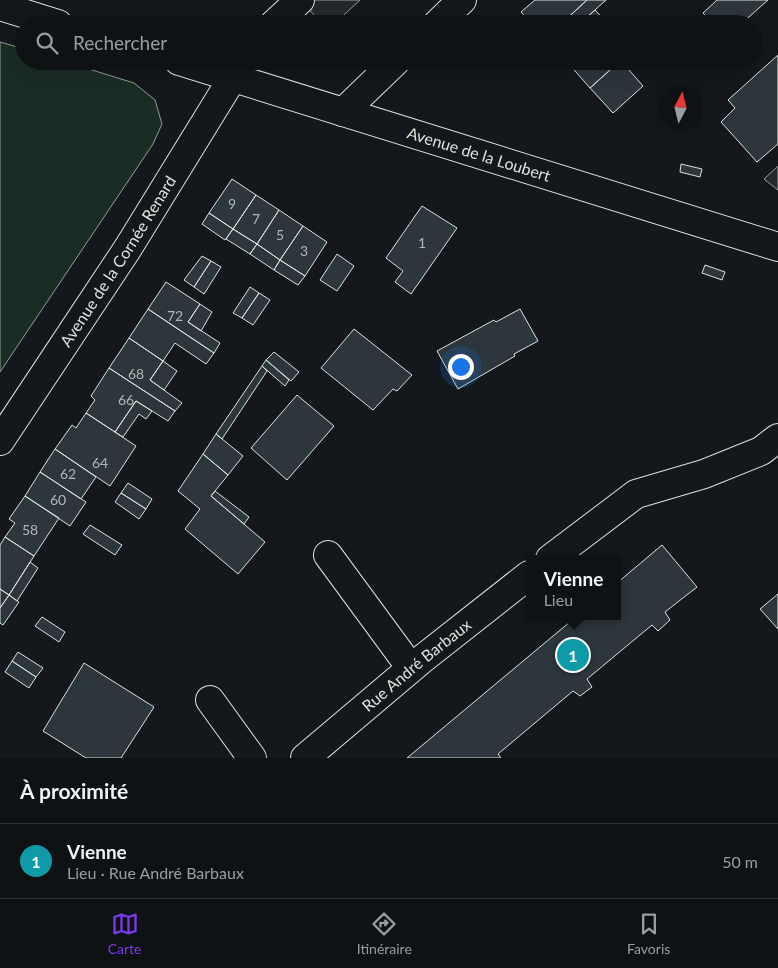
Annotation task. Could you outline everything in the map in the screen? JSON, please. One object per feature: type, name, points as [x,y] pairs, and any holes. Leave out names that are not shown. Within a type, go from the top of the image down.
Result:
[{"type":"street","points":[[284,15],[300,0]]},
{"type":"street","points":[[446,15],[462,0]]},
{"type":"street","points":[[0,6],[29,15]]},
{"type":"street","name":"Avenue de la Cornée Renard","points":[[0,441],[128,248],[237,70]]},
{"type":"street","name":"Avenue de la Loubert","points":[[240,70],[343,112],[778,247]]},
{"type":"street","points":[[343,112],[387,70]]},
{"type":"street","points":[[555,555],[636,494],[704,474],[761,451],[778,438]]},
{"type":"street","points":[[328,555],[411,668]]},
{"type":"street","name":"Rue André Barbaux","points":[[305,758],[411,668],[526,577]]},
{"type":"street","points":[[210,700],[252,758]]},
{"type":"green space","points":[[0,42],[15,46],[15,70],[92,70],[134,83],[155,100],[162,124],[153,144],[0,372]]},
{"type":"shaded area","points":[[315,0],[360,0],[344,15],[314,15],[307,7]]},
{"type":"shaded area","points":[[778,166],[778,190],[764,179]]},
{"type":"building","points":[[535,0],[587,0],[571,15],[524,15],[521,12]]},
{"type":"building","points":[[587,0],[606,0],[590,15],[571,15]]},
{"type":"building","points":[[717,0],[768,0],[751,15],[705,15],[703,13]]},
{"type":"building","points":[[595,10],[600,15],[590,15]]},
{"type":"building","points":[[778,55],[778,144],[757,162],[721,122],[735,108],[728,100]]},
{"type":"building","points":[[574,70],[610,70],[590,88]]},
{"type":"building","points":[[610,70],[629,70],[643,86],[613,113],[590,88]]},
{"type":"building","points":[[681,164],[702,169],[700,177],[680,172]]},
{"type":"building","points":[[232,179],[256,195],[233,229],[209,213]]},
{"type":"building","points":[[256,195],[279,210],[257,244],[233,229]]},
{"type":"building","points":[[422,206],[457,228],[411,294],[395,282],[403,271],[386,258]]},
{"type":"building","points":[[279,210],[303,226],[280,260],[257,244]]},
{"type":"building","points":[[209,213],[233,229],[225,240],[202,224]]},
{"type":"building","points":[[303,226],[327,242],[305,276],[280,260]]},
{"type":"building","points":[[233,229],[257,244],[250,254],[226,239]]},
{"type":"building","points":[[257,244],[280,260],[274,270],[250,254]]},
{"type":"building","points":[[337,254],[354,266],[337,291],[320,280]]},
{"type":"building","points":[[202,256],[211,261],[194,287],[184,280]]},
{"type":"building","points":[[280,260],[305,276],[298,285],[274,270]]},
{"type":"building","points":[[211,261],[221,267],[204,294],[194,287]]},
{"type":"building","points":[[705,265],[725,272],[722,280],[702,273]]},
{"type":"building","points":[[166,282],[200,304],[188,322],[220,343],[214,353],[148,309]]},
{"type":"building","points":[[250,287],[259,293],[242,318],[233,313]]},
{"type":"building","points":[[259,293],[270,300],[253,325],[242,318]]},
{"type":"building","points":[[200,304],[212,312],[201,331],[188,322]]},
{"type":"building","points":[[148,309],[214,353],[206,364],[175,343],[163,361],[129,338]]},
{"type":"building","points":[[520,309],[538,341],[458,389],[437,351],[494,320],[496,322]]},
{"type":"building","points":[[354,329],[412,375],[397,391],[393,389],[373,410],[321,368]]},
{"type":"building","points":[[129,338],[163,361],[150,380],[182,403],[175,411],[109,368]]},
{"type":"building","points":[[274,352],[299,372],[291,381],[266,360]]},
{"type":"building","points":[[266,360],[289,380],[285,386],[262,366]]},
{"type":"building","points":[[163,361],[177,371],[164,390],[150,380]]},
{"type":"building","points":[[262,366],[267,371],[222,439],[216,434]]},
{"type":"building","points":[[109,368],[175,411],[168,421],[136,401],[115,432],[86,413],[95,400],[91,396]]},
{"type":"building","points":[[297,395],[334,426],[287,480],[251,448]]},
{"type":"building","points":[[136,401],[152,411],[146,419],[139,414],[123,437],[115,432]]},
{"type":"building","points":[[86,413],[136,446],[110,486],[55,449],[72,425],[76,428]]},
{"type":"building","points":[[216,434],[243,456],[228,475],[203,454]]},
{"type":"building","points":[[55,449],[96,477],[81,499],[40,472]]},
{"type":"building","points":[[203,454],[228,475],[211,496],[265,542],[238,574],[185,529],[200,509],[178,491]]},
{"type":"building","points":[[40,472],[86,502],[70,526],[25,496]]},
{"type":"building","points":[[128,483],[152,499],[146,509],[121,493]]},
{"type":"building","points":[[215,491],[249,517],[244,524],[211,496]]},
{"type":"building","points":[[121,493],[146,509],[139,519],[115,502]]},
{"type":"building","points":[[25,496],[59,518],[34,556],[5,537],[15,523],[9,519]]},
{"type":"building","points":[[90,525],[122,545],[115,555],[83,534]]},
{"type":"building","points":[[5,537],[34,556],[9,595],[0,589],[0,545]]},
{"type":"building","points":[[662,545],[697,587],[665,612],[670,620],[658,631],[652,625],[587,679],[592,687],[580,696],[573,691],[498,754],[501,758],[407,758],[572,620],[621,620],[621,580]]},
{"type":"building","points":[[30,562],[38,568],[17,601],[9,595]]},
{"type":"building","points":[[0,589],[9,595],[0,608]]},
{"type":"building","points":[[778,594],[778,629],[760,609]]},
{"type":"building","points":[[9,595],[19,602],[3,625],[0,623],[0,608]]},
{"type":"building","points":[[42,617],[65,632],[59,642],[35,626]]},
{"type":"building","points":[[18,652],[43,668],[36,677],[12,661]]},
{"type":"building","points":[[12,661],[36,677],[29,688],[5,672]]},
{"type":"building","points":[[84,663],[154,707],[121,758],[86,758],[43,731]]},
{"type":"place","name":"Vienne","points":[[573,655]]}]
